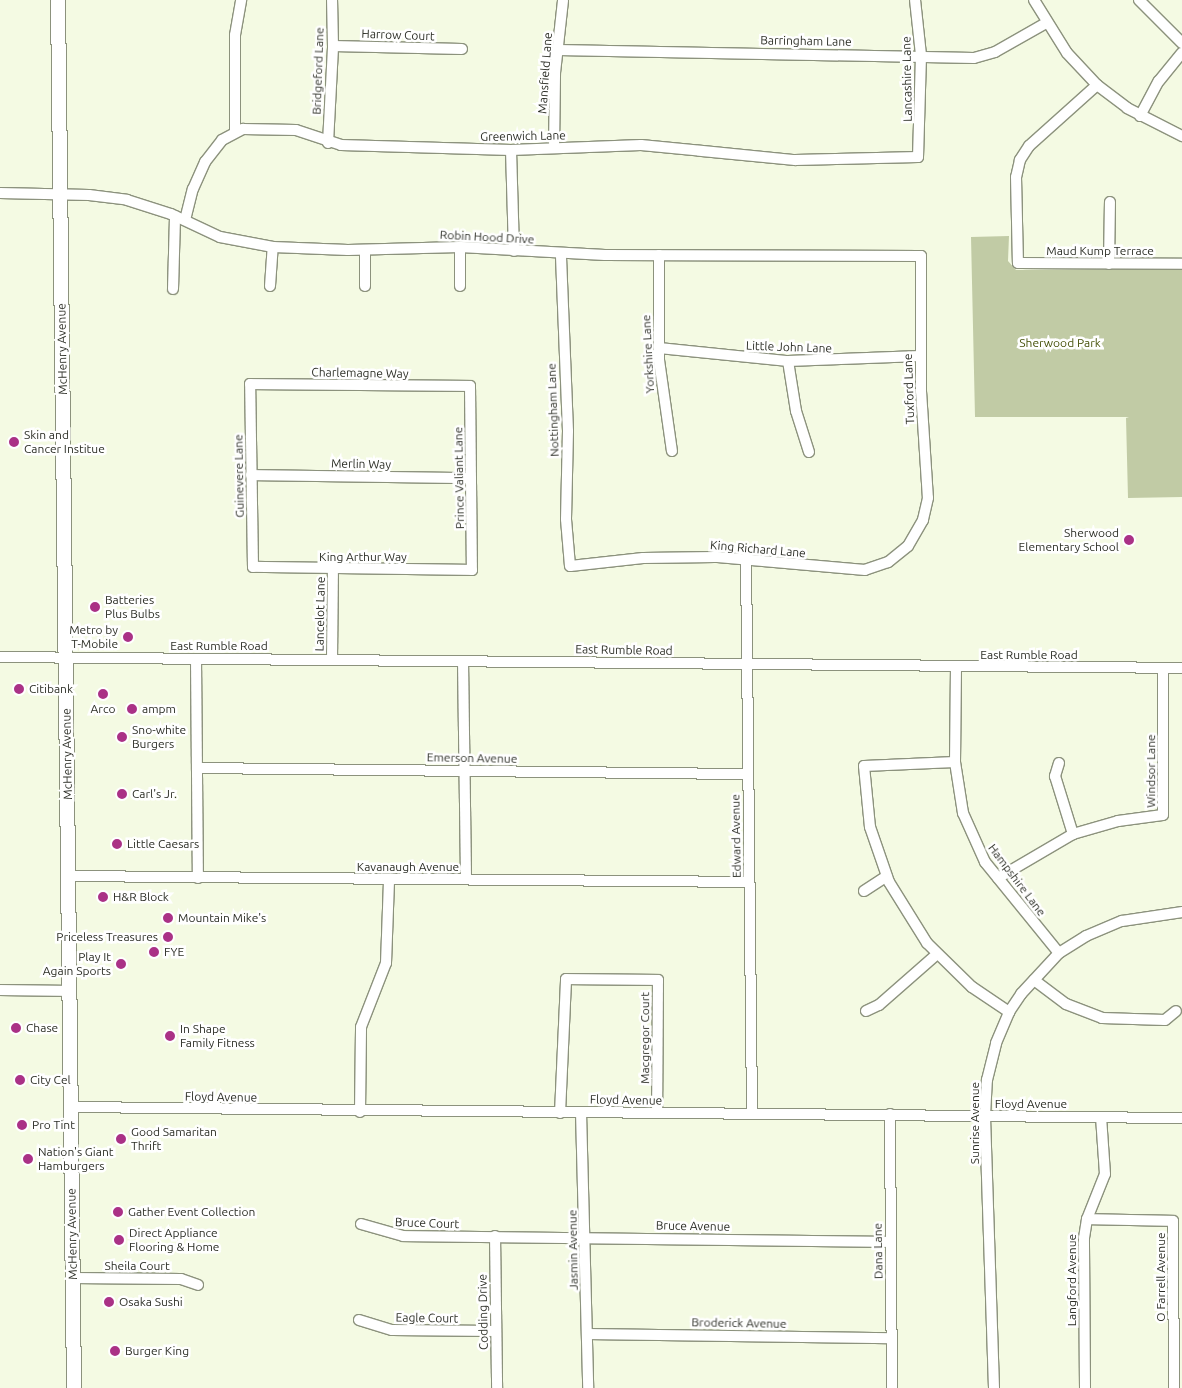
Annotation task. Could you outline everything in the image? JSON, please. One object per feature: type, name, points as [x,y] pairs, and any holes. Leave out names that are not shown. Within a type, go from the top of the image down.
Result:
[{"type":"main road","name":"McHenry Avenue","points":[[58,0],[74,1388]]},
{"type":"street","points":[[185,220],[193,189],[206,162],[222,140],[235,131],[235,35],[241,0]]},
{"type":"street","name":"Bridgeford Lane","points":[[328,143],[333,46],[332,0]]},
{"type":"street","name":"Mansfield Lane","points":[[554,148],[558,50],[563,0]]},
{"type":"street","name":"Lancashire Lane","points":[[915,0],[921,55],[918,157]]},
{"type":"street","points":[[1034,0],[1046,23],[1067,53],[1097,85],[1140,116],[1182,136]]},
{"type":"street","points":[[1139,0],[1182,43]]},
{"type":"street","name":"Barringham Lane","points":[[558,50],[985,56],[1046,23]]},
{"type":"street","name":"Harrow Court","points":[[333,46],[462,49]]},
{"type":"street","points":[[1140,116],[1160,82],[1182,53]]},
{"type":"street","name":"Maud Kump Terrace","points":[[1097,85],[1029,146],[1020,160],[1016,177],[1018,263],[1182,264]]},
{"type":"street","name":"Greenwich Lane","points":[[235,131],[287,129],[328,143],[511,150],[665,147],[795,160],[918,157]]},
{"type":"street","points":[[511,150],[514,250]]},
{"type":"street","name":"Robin Hood Drive","points":[[0,193],[120,198],[175,216],[220,237],[272,247],[365,250],[460,247],[562,253],[659,255],[922,256]]},
{"type":"street","points":[[1109,264],[1110,202]]},
{"type":"street","points":[[173,289],[175,216]]},
{"type":"street","points":[[270,286],[272,247]]},
{"type":"street","points":[[460,247],[460,286]]},
{"type":"street","points":[[365,250],[365,286]]},
{"type":"street","name":"Nottingham Lane","points":[[562,253],[568,431],[566,519],[570,566]]},
{"type":"street","name":"Yorkshire Lane","points":[[659,255],[659,348],[662,393],[672,451]]},
{"type":"street","name":"Tuxford Lane","points":[[922,256],[920,356],[928,486],[923,520]]},
{"type":"street","name":"Little John Lane","points":[[659,348],[788,361],[920,356]]},
{"type":"street","points":[[788,361],[796,411],[810,452]]},
{"type":"street","name":"Charlemagne Way","points":[[250,384],[470,386]]},
{"type":"street","name":"Guinevere Lane","points":[[250,384],[253,567]]},
{"type":"street","name":"Prince Valiant Lane","points":[[470,386],[472,570]]},
{"type":"street","name":"Merlin Way","points":[[252,475],[471,478]]},
{"type":"street","name":"King Richard Lane","points":[[570,566],[643,558],[746,558],[822,568],[865,570],[888,562],[903,550],[923,520]]},
{"type":"street","name":"Edward Avenue","points":[[746,558],[745,664],[752,1113]]},
{"type":"street","name":"King Arthur Way","points":[[253,567],[472,570]]},
{"type":"street","name":"Lancelot Lane","points":[[332,660],[333,569]]},
{"type":"street","name":"East Rumble Road","points":[[0,657],[1182,668]]},
{"type":"street","points":[[196,659],[198,878]]},
{"type":"street","points":[[463,661],[466,879]]},
{"type":"street","name":"Hampshire Lane","points":[[956,667],[955,762],[958,790],[974,843],[998,878],[1059,953]]},
{"type":"street","name":"Windsor Lane","points":[[998,878],[1073,834],[1118,821],[1163,815],[1163,668]]},
{"type":"street","points":[[955,762],[864,766],[870,827],[886,876],[912,924],[937,954],[972,987],[1009,1012]]},
{"type":"street","points":[[1058,763],[1054,776],[1073,834]]},
{"type":"street","name":"Emerson Avenue","points":[[197,768],[747,774]]},
{"type":"street","name":"Kavanaugh Avenue","points":[[67,876],[749,882]]},
{"type":"street","points":[[864,891],[886,876]]},
{"type":"street","points":[[360,1112],[361,1027],[386,963],[389,880]]},
{"type":"street","name":"Sunrise Avenue","points":[[994,1388],[985,1116],[990,1063],[1009,1012],[1034,980],[1059,953],[1086,936],[1122,921],[1182,912]]},
{"type":"street","points":[[866,1011],[879,1005],[937,954]]},
{"type":"street","name":"Macgregor Court","points":[[560,1112],[566,979],[658,980],[657,1113]]},
{"type":"street","points":[[1034,980],[1066,1004],[1102,1018],[1166,1020],[1176,1011]]},
{"type":"street","points":[[0,990],[69,991]]},
{"type":"street","name":"Floyd Avenue","points":[[70,1107],[360,1112],[890,1114],[1182,1118]]},
{"type":"street","name":"Jasmin Avenue","points":[[581,1112],[586,1236],[588,1388]]},
{"type":"street","name":"Dana Lane","points":[[890,1114],[892,1388]]},
{"type":"street","name":"Langford Avenue","points":[[1085,1388],[1084,1238],[1087,1219],[1105,1174],[1101,1117]]},
{"type":"street","name":"O Farrell Avenue","points":[[1087,1219],[1173,1221],[1174,1388]]},
{"type":"street","name":"Bruce Court","points":[[361,1224],[404,1236],[495,1236]]},
{"type":"street","name":"Bruce Avenue","points":[[495,1236],[890,1242]]},
{"type":"street","name":"Codding Drive","points":[[495,1236],[496,1388]]},
{"type":"street","name":"Sheila Court","points":[[73,1278],[181,1279],[198,1285]]},
{"type":"street","name":"Eagle Court","points":[[359,1320],[392,1330],[496,1331]]},
{"type":"street","name":"Broderick Avenue","points":[[587,1334],[892,1338]]},
{"type":"green space","name":"Sherwood Park","points":[[1009,236],[1008,261],[1016,270],[1182,269],[1182,497],[1128,498],[1126,418],[1129,417],[975,417],[971,237]]},
{"type":"place","name":"Skin and Cancer Institue","points":[[14,442]]},
{"type":"place","name":"Sherwood Elementary School","points":[[1129,540]]},
{"type":"place","name":"Batteries Plus Bulbs","points":[[95,607]]},
{"type":"place","name":"Metro by T-Mobile","points":[[128,637]]},
{"type":"place","name":"Citibank","points":[[19,689]]},
{"type":"place","name":"Arco","points":[[103,694]]},
{"type":"place","name":"ampm","points":[[132,709]]},
{"type":"place","name":"Sno-white Burgers","points":[[122,737]]},
{"type":"place","name":"Carl's Jr.","points":[[122,794]]},
{"type":"place","name":"Little Caesars","points":[[117,844]]},
{"type":"place","name":"H&R Block","points":[[103,897]]},
{"type":"place","name":"Mountain Mike's","points":[[168,918]]},
{"type":"place","name":"Priceless Treasures","points":[[168,937]]},
{"type":"place","name":"FYE","points":[[154,952]]},
{"type":"place","name":"Play It Again Sports","points":[[121,964]]},
{"type":"place","name":"Chase","points":[[16,1028]]},
{"type":"place","name":"In Shape Family Fitness","points":[[170,1036]]},
{"type":"place","name":"City Cel","points":[[20,1080]]},
{"type":"place","name":"Pro Tint","points":[[22,1125]]},
{"type":"place","name":"Good Samaritan Thrift","points":[[121,1139]]},
{"type":"place","name":"Nation's Giant Hamburgers","points":[[28,1159]]},
{"type":"place","name":"Gather Event Collection","points":[[118,1212]]},
{"type":"place","name":"Direct Appliance Flooring & Home","points":[[119,1240]]},
{"type":"place","name":"Osaka Sushi","points":[[109,1302]]},
{"type":"place","name":"Burger King","points":[[115,1351]]}]
